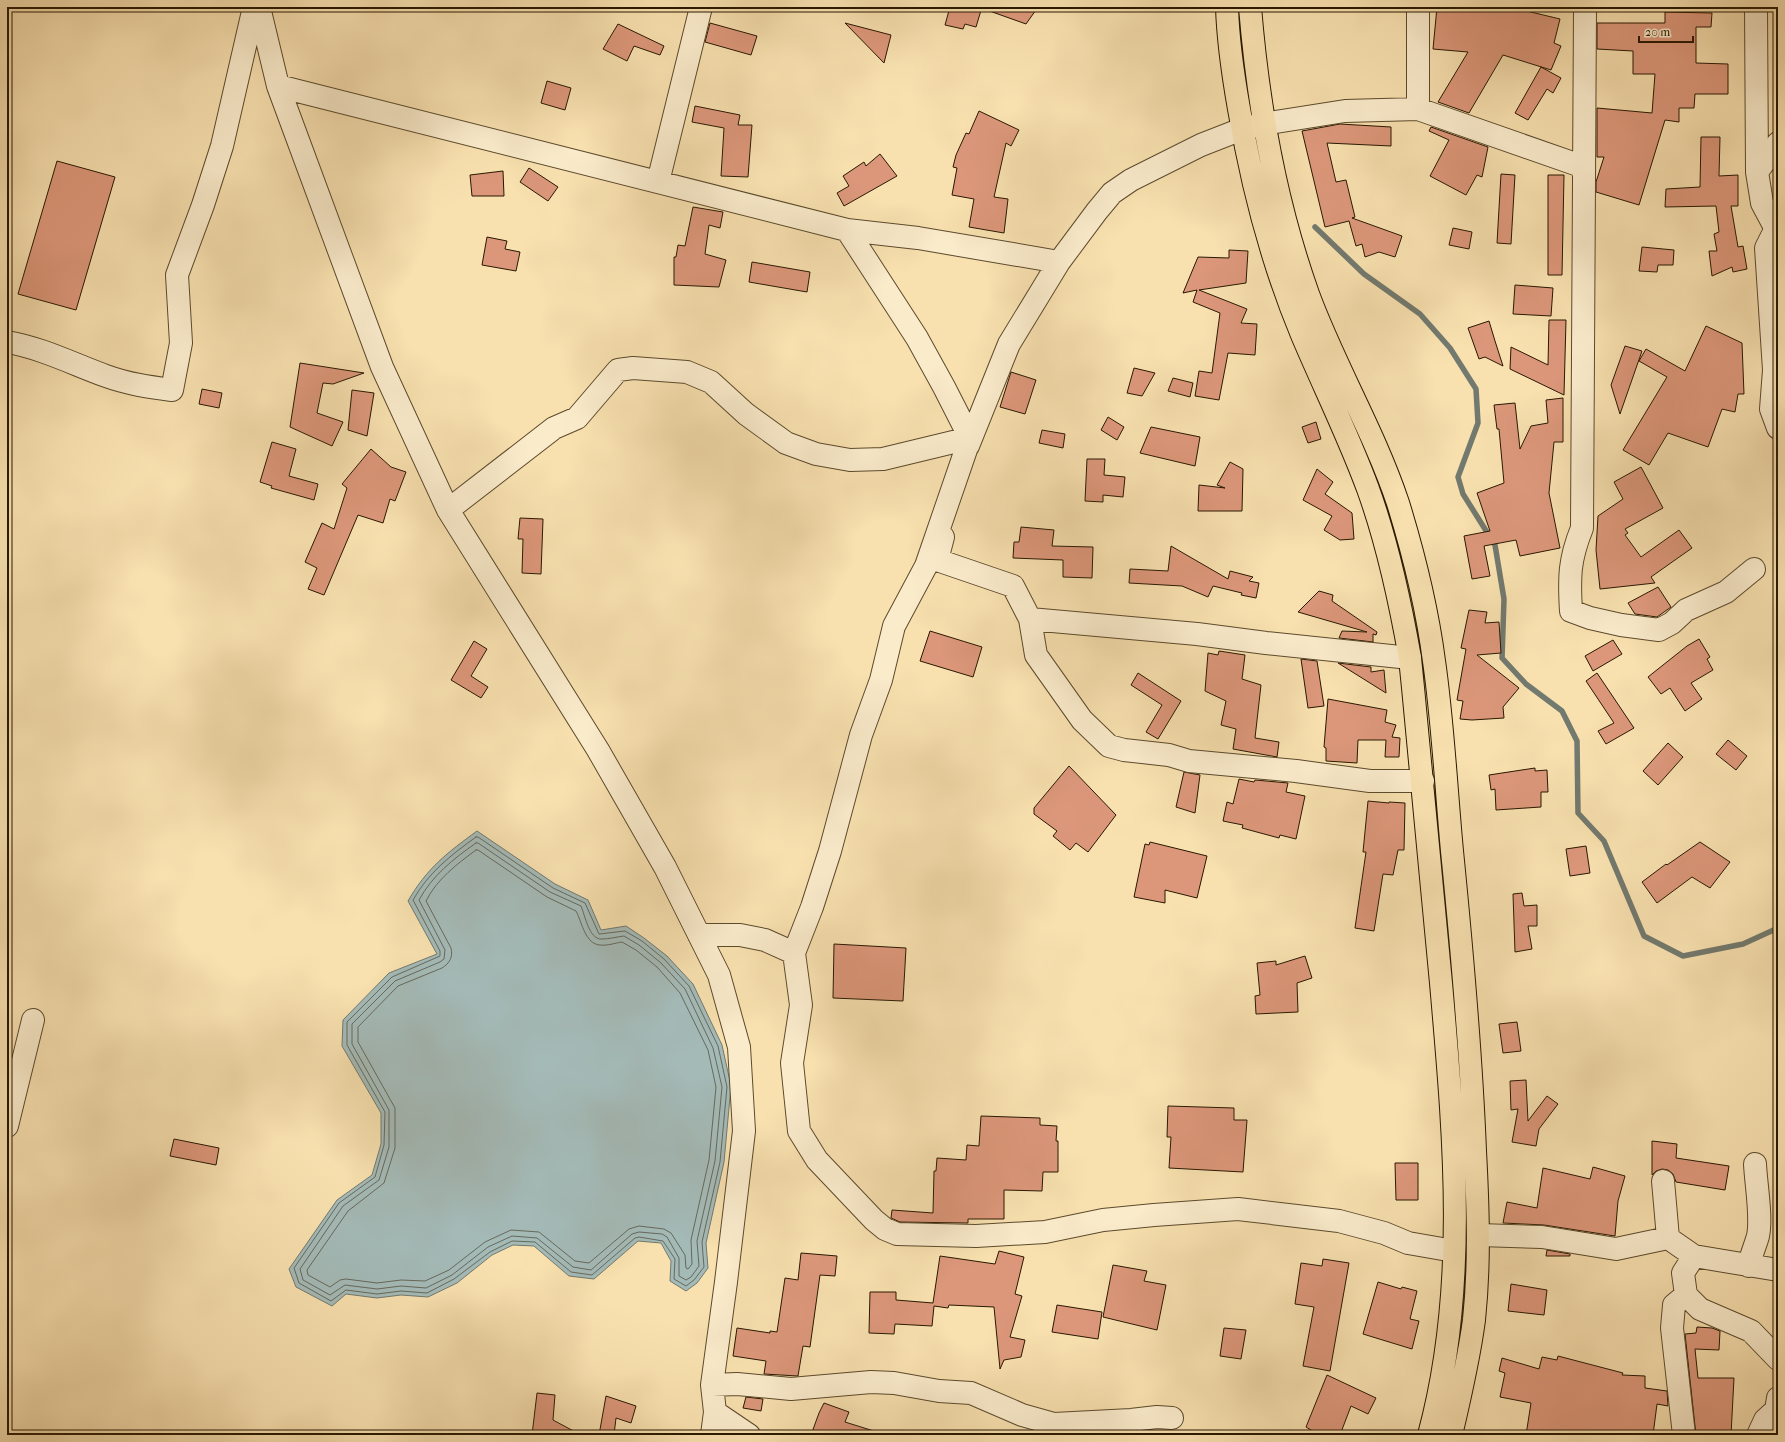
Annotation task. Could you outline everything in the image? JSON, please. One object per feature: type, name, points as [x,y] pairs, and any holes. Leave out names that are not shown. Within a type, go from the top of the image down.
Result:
[{"type":"main road","points":[[1227,7],[1233,76],[1252,182],[1274,260],[1302,334],[1368,490],[1385,543],[1399,598],[1410,658],[1423,781],[1455,1159],[1454,1287],[1445,1363],[1430,1435]]},
{"type":"main road","points":[[1250,7],[1255,64],[1263,124],[1274,176],[1291,241],[1309,296],[1325,336],[1366,423],[1397,501],[1420,581],[1434,661],[1459,918],[1473,1087],[1479,1235],[1474,1319],[1464,1379],[1452,1435]]},
{"type":"street","points":[[7,342],[46,352],[138,386],[172,390],[181,343],[177,275],[203,205],[222,146],[254,7]]},
{"type":"street","points":[[259,7],[278,86],[382,367],[448,510],[598,750],[666,866],[719,975],[739,1047],[744,1131],[712,1385],[715,1412],[712,1435]]},
{"type":"street","points":[[658,182],[701,7]]},
{"type":"street","points":[[1418,7],[1418,109]]},
{"type":"street","points":[[1585,7],[1582,528],[1574,549],[1569,580],[1571,612],[1621,625],[1659,630],[1672,623],[1686,610],[1726,592],[1754,569]]},
{"type":"street","points":[[1756,7],[1757,172],[1762,203],[1777,232],[1766,248],[1774,370],[1771,409],[1778,428]]},
{"type":"street","points":[[278,86],[847,230],[918,238],[1059,262]]},
{"type":"street","points":[[1454,1250],[1408,1243],[1384,1233],[1339,1221],[1238,1209],[1103,1220],[1045,1232],[976,1236],[897,1234],[885,1229],[874,1220],[817,1160],[800,1131],[792,1063],[801,1005],[794,953],[812,907],[830,851],[861,735],[881,680],[894,626],[926,566],[970,438],[1009,344],[1059,262],[1112,193],[1131,180],[1201,146],[1242,129],[1263,124],[1345,111],[1418,109],[1584,167]]},
{"type":"street","points":[[1757,172],[1778,143]]},
{"type":"street","points":[[847,230],[917,338],[970,438],[937,560],[1013,586],[1030,619],[1036,655],[1082,720],[1109,746],[1124,750],[1169,756],[1189,761],[1296,770],[1370,781],[1423,781]]},
{"type":"street","points":[[448,510],[554,428],[577,418],[618,370],[632,368],[687,372],[711,382],[746,414],[786,443],[816,454],[850,460],[883,459],[970,438]]},
{"type":"street","points":[[1030,619],[1197,634],[1266,643],[1410,658]]},
{"type":"street","points":[[699,935],[740,935],[765,940],[794,953]]},
{"type":"street","points":[[7,1126],[33,1020]]},
{"type":"street","points":[[1749,1266],[1751,1253],[1758,1236],[1759,1217],[1755,1164]]},
{"type":"street","points":[[1663,1180],[1668,1238]]},
{"type":"street","points":[[1479,1235],[1542,1237],[1616,1249],[1668,1238],[1694,1256],[1778,1270]]},
{"type":"street","points":[[1694,1256],[1683,1273],[1686,1295],[1700,1309],[1751,1331],[1778,1359]]},
{"type":"street","points":[[1684,1435],[1672,1328],[1674,1305],[1686,1295]]},
{"type":"street","points":[[712,1385],[737,1384],[791,1389],[872,1382],[894,1383],[939,1391],[971,1393],[1022,1415],[1054,1424],[1131,1420],[1157,1417],[1172,1418]]},
{"type":"street","points":[[1758,1435],[1765,1420],[1776,1410],[1778,1398]]},
{"type":"street","points":[[715,1412],[749,1435]]},
{"type":"water","points":[[477,831],[555,884],[588,900],[601,930],[626,926],[667,956],[693,984],[722,1045],[731,1086],[724,1162],[706,1243],[708,1268],[697,1283],[686,1291],[670,1281],[671,1261],[661,1243],[638,1241],[594,1279],[569,1276],[534,1246],[513,1245],[492,1255],[457,1283],[428,1297],[401,1295],[377,1298],[346,1294],[332,1306],[296,1287],[289,1269],[337,1200],[372,1175],[381,1144],[381,1113],[342,1046],[343,1020],[389,973],[437,954],[408,901],[415,889],[430,870]]},
{"type":"building","points":[[950,7],[982,7],[976,27],[965,24],[963,29],[945,25]]},
{"type":"building","points":[[984,7],[1038,7],[1026,24],[984,9]]},
{"type":"building","points":[[1437,7],[1510,7],[1560,19],[1554,43],[1561,46],[1551,70],[1503,55],[1469,113],[1438,102],[1468,52],[1433,49]]},
{"type":"building","points":[[1665,12],[1712,13],[1711,27],[1696,27],[1696,63],[1728,64],[1728,94],[1695,94],[1694,108],[1679,108],[1679,122],[1665,120],[1639,205],[1596,192],[1596,182],[1604,157],[1597,157],[1597,108],[1652,113],[1655,74],[1633,74],[1633,51],[1597,49],[1597,23],[1665,23]]},
{"type":"building","points":[[710,23],[757,36],[751,55],[705,42]]},
{"type":"building","points":[[845,23],[891,35],[884,63]]},
{"type":"building","points":[[618,24],[664,46],[660,55],[634,46],[627,61],[603,49]]},
{"type":"building","points":[[1541,67],[1561,78],[1553,93],[1547,89],[1528,120],[1515,113]]},
{"type":"building","points":[[547,81],[571,88],[565,110],[541,103]]},
{"type":"building","points":[[695,106],[740,115],[738,125],[752,125],[748,177],[721,176],[724,128],[692,122]]},
{"type":"building","points":[[979,111],[1019,130],[1011,146],[1006,143],[994,197],[1008,199],[1004,233],[969,227],[974,199],[952,195],[957,168],[953,167],[956,155],[966,133],[969,134]]},
{"type":"building","points":[[1340,124],[1391,127],[1391,146],[1327,143],[1336,182],[1346,180],[1355,217],[1352,218],[1402,236],[1395,257],[1379,252],[1365,257],[1362,244],[1356,246],[1349,221],[1325,227],[1302,131]]},
{"type":"building","points":[[1431,127],[1488,147],[1482,177],[1477,175],[1466,195],[1430,176],[1449,140],[1429,131]]},
{"type":"building","points":[[1701,137],[1720,137],[1719,176],[1738,175],[1738,206],[1731,206],[1738,247],[1743,246],[1747,269],[1733,272],[1732,267],[1712,276],[1709,251],[1717,251],[1714,234],[1719,232],[1716,206],[1665,207],[1666,189],[1700,187]]},
{"type":"building","points":[[880,154],[897,176],[844,206],[837,193],[849,186],[843,176],[864,162],[866,166]]},
{"type":"building","points":[[57,161],[115,177],[76,310],[18,294]]},
{"type":"building","points":[[529,168],[558,187],[548,201],[520,182]]},
{"type":"building","points":[[503,171],[504,196],[472,196],[470,175]]},
{"type":"building","points":[[1501,174],[1515,175],[1511,244],[1497,243]]},
{"type":"building","points":[[1548,175],[1564,175],[1562,275],[1548,275]]},
{"type":"building","points":[[693,207],[723,212],[720,228],[709,225],[705,254],[726,260],[719,287],[674,285],[674,257],[676,257],[678,245],[685,246]]},
{"type":"building","points":[[1453,228],[1472,232],[1469,249],[1449,245]]},
{"type":"building","points":[[487,237],[507,241],[505,249],[520,252],[516,271],[482,265]]},
{"type":"building","points":[[1642,247],[1674,250],[1673,265],[1658,265],[1657,272],[1639,271]]},
{"type":"building","points":[[1229,250],[1248,251],[1246,283],[1199,290],[1247,309],[1241,323],[1257,324],[1255,355],[1228,353],[1219,400],[1195,396],[1199,371],[1212,373],[1220,313],[1193,302],[1197,290],[1183,293],[1198,257],[1229,258]]},
{"type":"building","points":[[752,262],[810,272],[807,292],[749,282]]},
{"type":"building","points":[[1515,285],[1553,288],[1551,316],[1513,314]]},
{"type":"building","points":[[1549,320],[1566,320],[1564,395],[1510,369],[1511,347],[1548,365]]},
{"type":"building","points":[[1489,321],[1503,366],[1485,357],[1479,359],[1468,328]]},
{"type":"building","points":[[1706,326],[1742,343],[1744,394],[1738,394],[1735,412],[1722,409],[1708,447],[1668,433],[1649,465],[1623,450],[1667,377],[1639,361],[1646,349],[1685,371]]},
{"type":"building","points":[[1625,346],[1642,351],[1620,414],[1611,385]]},
{"type":"building","points":[[300,363],[364,373],[333,384],[323,383],[317,413],[343,422],[332,446],[290,427]]},
{"type":"building","points":[[1134,368],[1155,373],[1142,396],[1127,393]]},
{"type":"building","points":[[1011,372],[1036,380],[1025,414],[1000,407]]},
{"type":"building","points":[[1173,378],[1193,383],[1190,397],[1168,391]]},
{"type":"building","points":[[202,389],[222,393],[219,408],[199,404]]},
{"type":"building","points":[[352,390],[374,393],[367,436],[348,430]]},
{"type":"building","points":[[1563,398],[1563,442],[1554,442],[1549,493],[1560,548],[1520,556],[1516,540],[1484,546],[1490,576],[1472,579],[1464,536],[1490,531],[1477,493],[1504,483],[1499,429],[1497,429],[1494,405],[1515,403],[1520,449],[1531,426],[1548,423],[1546,400]]},
{"type":"building","points":[[1108,417],[1124,427],[1117,440],[1101,430]]},
{"type":"building","points":[[1316,422],[1321,439],[1308,443],[1302,427]]},
{"type":"building","points":[[1151,427],[1200,437],[1195,466],[1140,453]]},
{"type":"building","points":[[1042,430],[1065,434],[1063,448],[1039,443]]},
{"type":"building","points":[[272,442],[296,449],[289,476],[318,484],[314,500],[271,488],[272,486],[260,482]]},
{"type":"building","points":[[371,449],[391,467],[406,472],[395,501],[390,499],[383,523],[358,515],[324,595],[308,589],[317,568],[305,562],[322,523],[334,529],[347,488],[342,484]]},
{"type":"building","points":[[1087,459],[1105,459],[1104,475],[1125,477],[1123,497],[1103,495],[1103,502],[1085,501]]},
{"type":"building","points":[[1230,462],[1243,469],[1242,511],[1198,511],[1199,485],[1225,488],[1217,485]]},
{"type":"building","points":[[1641,467],[1663,508],[1625,529],[1628,533],[1625,535],[1641,557],[1679,530],[1692,548],[1651,577],[1655,583],[1600,589],[1596,550],[1598,516],[1623,499],[1614,482]]},
{"type":"building","points":[[1317,469],[1333,482],[1325,494],[1352,513],[1354,539],[1340,540],[1324,530],[1332,516],[1303,500]]},
{"type":"building","points":[[520,518],[543,519],[541,574],[522,573],[523,539],[518,539]]},
{"type":"building","points":[[1021,527],[1054,530],[1052,546],[1093,547],[1092,578],[1063,577],[1063,560],[1013,558],[1014,542],[1019,542]]},
{"type":"building","points":[[1171,546],[1228,579],[1230,571],[1253,577],[1249,581],[1259,583],[1256,598],[1213,586],[1208,597],[1182,586],[1129,583],[1130,569],[1168,571]]},
{"type":"building","points":[[1658,587],[1671,607],[1657,617],[1635,614],[1628,603]]},
{"type":"building","points":[[1319,591],[1333,595],[1332,601],[1377,632],[1376,635],[1373,634],[1373,642],[1339,638],[1342,631],[1367,632],[1298,612]]},
{"type":"building","points":[[1469,610],[1487,612],[1485,623],[1499,622],[1501,653],[1477,655],[1519,688],[1503,707],[1504,718],[1472,720],[1460,719],[1463,701],[1457,700],[1466,649],[1461,648]]},
{"type":"building","points":[[930,631],[982,647],[973,677],[920,661]]},
{"type":"building","points":[[1699,639],[1710,657],[1707,659],[1713,670],[1691,683],[1702,699],[1685,711],[1670,688],[1661,694],[1648,677],[1687,646]]},
{"type":"building","points":[[1613,640],[1622,654],[1593,671],[1585,656]]},
{"type":"building","points":[[474,641],[487,649],[471,676],[488,687],[481,698],[451,680]]},
{"type":"building","points":[[1219,651],[1245,655],[1242,679],[1261,685],[1255,738],[1279,742],[1277,757],[1233,749],[1236,729],[1221,725],[1226,701],[1205,691],[1208,653],[1218,655]]},
{"type":"building","points":[[1301,659],[1317,661],[1324,706],[1308,708]]},
{"type":"building","points":[[1338,663],[1371,667],[1371,672],[1384,670],[1386,693]]},
{"type":"building","points":[[1138,673],[1181,701],[1158,739],[1146,732],[1162,705],[1131,685]]},
{"type":"building","points":[[1597,673],[1634,728],[1606,744],[1598,731],[1614,723],[1586,681]]},
{"type":"building","points":[[1328,699],[1387,710],[1385,722],[1396,725],[1392,737],[1400,738],[1399,757],[1385,757],[1386,740],[1358,740],[1357,763],[1326,761],[1326,748],[1324,747]]},
{"type":"building","points":[[1728,740],[1747,756],[1736,770],[1716,754]]},
{"type":"building","points":[[1668,743],[1683,757],[1658,785],[1643,771]]},
{"type":"building","points":[[1069,766],[1116,815],[1088,852],[1076,843],[1070,850],[1053,836],[1057,831],[1034,814],[1034,808]]},
{"type":"building","points":[[1535,768],[1535,771],[1547,770],[1548,792],[1541,792],[1541,807],[1496,810],[1495,789],[1491,790],[1489,775]]},
{"type":"building","points":[[1184,772],[1200,775],[1195,813],[1176,807]]},
{"type":"building","points":[[1239,779],[1254,782],[1255,780],[1288,783],[1286,792],[1305,796],[1296,839],[1280,835],[1279,838],[1242,828],[1243,825],[1223,821],[1227,802],[1233,804]]},
{"type":"building","points":[[1368,801],[1405,803],[1404,850],[1398,850],[1393,875],[1383,874],[1374,931],[1355,928],[1366,852],[1363,852]]},
{"type":"building","points":[[1150,842],[1207,856],[1197,898],[1165,890],[1165,903],[1134,897],[1145,844],[1149,845]]},
{"type":"building","points":[[1700,842],[1730,862],[1710,888],[1692,877],[1657,903],[1642,882]]},
{"type":"building","points":[[1586,846],[1590,873],[1570,876],[1566,849]]},
{"type":"building","points":[[1522,893],[1524,906],[1537,905],[1537,926],[1528,926],[1532,949],[1515,952],[1513,894]]},
{"type":"building","points":[[834,944],[906,948],[903,1001],[833,998]]},
{"type":"building","points":[[1305,956],[1312,978],[1297,983],[1298,1012],[1256,1014],[1255,996],[1260,995],[1257,963],[1276,961],[1276,965]]},
{"type":"building","points":[[1517,1022],[1521,1051],[1503,1053],[1499,1024]]},
{"type":"building","points":[[1526,1080],[1528,1121],[1547,1096],[1558,1104],[1539,1129],[1536,1146],[1512,1142],[1518,1109],[1511,1110],[1510,1081]]},
{"type":"building","points":[[1168,1106],[1234,1108],[1234,1120],[1247,1120],[1243,1172],[1169,1168],[1171,1137],[1167,1137]]},
{"type":"building","points":[[981,1116],[1040,1118],[1040,1125],[1057,1126],[1056,1141],[1058,1141],[1058,1172],[1043,1172],[1042,1191],[1004,1190],[1004,1219],[968,1219],[968,1223],[900,1222],[891,1218],[892,1210],[933,1213],[934,1171],[936,1171],[937,1158],[966,1160],[967,1145],[979,1146]]},
{"type":"building","points":[[174,1139],[219,1148],[216,1165],[170,1156]]},
{"type":"building","points":[[1652,1141],[1677,1144],[1676,1158],[1729,1166],[1725,1190],[1676,1182],[1673,1174],[1668,1170],[1662,1169],[1656,1171],[1652,1175]]},
{"type":"building","points":[[1395,1163],[1418,1163],[1418,1200],[1396,1200]]},
{"type":"building","points":[[1593,1167],[1625,1176],[1618,1201],[1615,1236],[1544,1225],[1503,1223],[1507,1202],[1537,1208],[1543,1168],[1590,1179]]},
{"type":"building","points":[[1547,1250],[1570,1254],[1570,1256],[1546,1256]]},
{"type":"building","points":[[999,1251],[1024,1257],[1015,1294],[1022,1296],[1010,1337],[1025,1340],[1021,1357],[1004,1360],[1000,1369],[994,1307],[949,1305],[948,1308],[934,1306],[932,1326],[895,1324],[894,1334],[869,1333],[870,1292],[896,1292],[896,1300],[933,1303],[940,1256],[995,1264]]},
{"type":"building","points":[[801,1253],[837,1256],[835,1276],[820,1275],[810,1347],[803,1346],[798,1376],[764,1374],[766,1361],[733,1356],[737,1328],[770,1333],[770,1331],[777,1332],[785,1278],[798,1280]]},
{"type":"building","points":[[1323,1259],[1349,1263],[1330,1371],[1303,1366],[1314,1307],[1295,1304],[1301,1263],[1322,1266]]},
{"type":"building","points":[[1113,1265],[1147,1271],[1144,1281],[1166,1285],[1157,1330],[1103,1317]]},
{"type":"building","points":[[1378,1282],[1401,1289],[1402,1287],[1417,1291],[1410,1319],[1419,1321],[1412,1349],[1363,1334]]},
{"type":"building","points":[[1511,1284],[1547,1290],[1544,1315],[1508,1311]]},
{"type":"building","points":[[1057,1305],[1102,1312],[1098,1339],[1052,1332]]},
{"type":"building","points":[[1697,1327],[1712,1328],[1720,1331],[1719,1350],[1695,1349],[1698,1378],[1734,1378],[1731,1435],[1696,1435],[1685,1334],[1696,1333]]},
{"type":"building","points":[[1224,1328],[1246,1330],[1241,1359],[1220,1356]]},
{"type":"building","points":[[1558,1356],[1623,1373],[1622,1375],[1645,1376],[1645,1388],[1667,1391],[1668,1406],[1657,1404],[1653,1435],[1526,1435],[1531,1403],[1500,1397],[1505,1373],[1499,1371],[1502,1358],[1539,1369],[1542,1357],[1557,1360]]},
{"type":"building","points":[[1327,1375],[1376,1398],[1368,1414],[1351,1406],[1340,1435],[1319,1435],[1306,1427]]},
{"type":"building","points":[[537,1393],[555,1395],[553,1420],[581,1435],[532,1435]]},
{"type":"building","points":[[606,1396],[636,1406],[631,1423],[616,1418],[614,1435],[599,1435]]},
{"type":"building","points":[[746,1397],[763,1399],[761,1411],[743,1408]]},
{"type":"building","points":[[824,1403],[849,1412],[845,1422],[877,1432],[877,1435],[811,1435]]},
{"type":"waterway","points":[[1315,227],[1364,274],[1420,314],[1450,348],[1476,389],[1478,423],[1458,477],[1463,494],[1495,545],[1504,599],[1502,658],[1526,684],[1562,711],[1577,741],[1578,813],[1604,841],[1644,936],[1683,956],[1743,944],[1778,928]]}]
